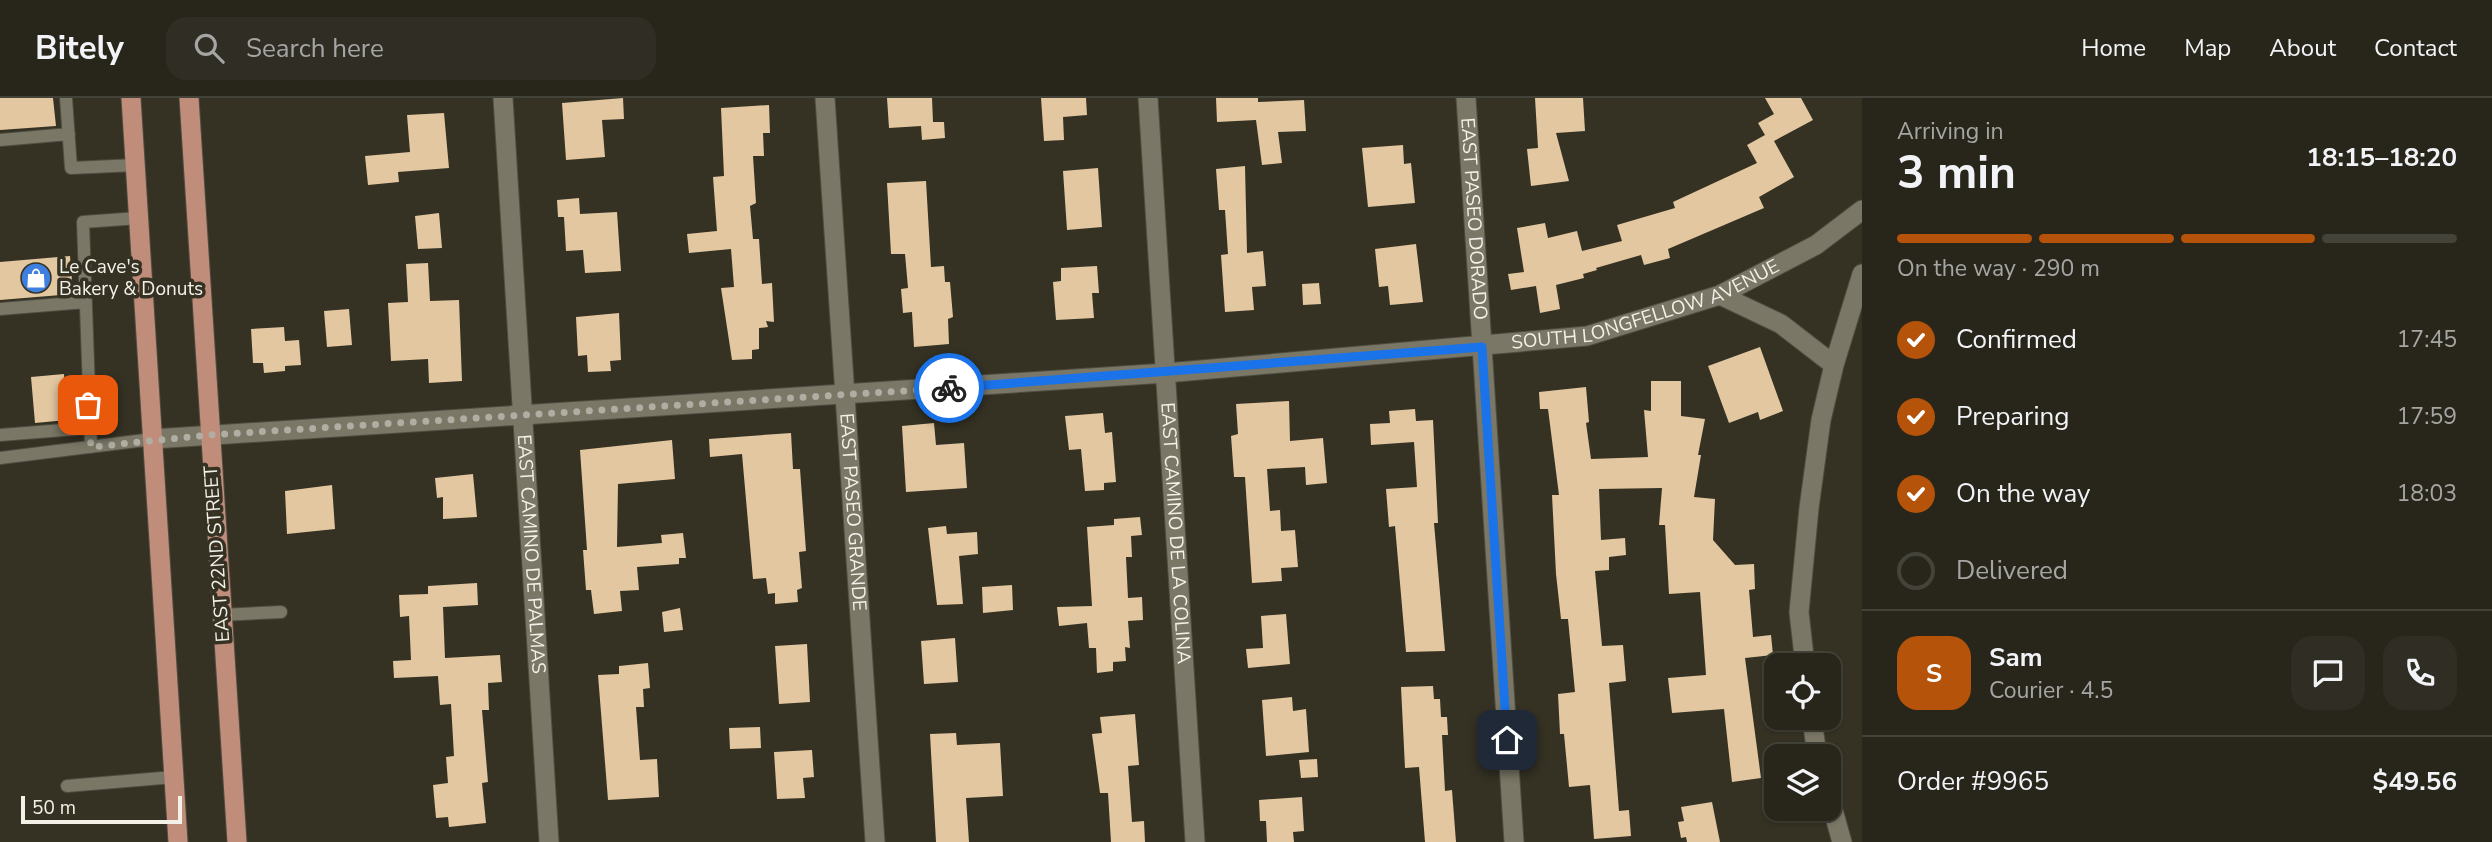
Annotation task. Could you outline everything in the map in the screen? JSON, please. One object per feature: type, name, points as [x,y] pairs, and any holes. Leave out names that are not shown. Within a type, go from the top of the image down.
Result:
[{"type":"main road","points":[[131,98],[178,842]]},
{"type":"main road","name":"EAST 22ND STREET","points":[[189,98],[237,842]]},
{"type":"street","name":"EAST CAMINO DE PALMAS","points":[[503,98],[549,842]]},
{"type":"street","name":"EAST PASEO GRANDE","points":[[825,98],[875,842]]},
{"type":"street","name":"EAST CAMINO DE LA COLINA","points":[[1148,98],[1195,842]]},
{"type":"street","name":"EAST PASEO DORADO","points":[[1466,98],[1514,842]]},
{"type":"street","name":"SOUTH LONGFELLOW AVENUE","points":[[153,439],[1166,373],[1482,347],[1587,335],[1720,295],[1816,245],[1862,210]]},
{"type":"street","points":[[1804,653],[1799,612],[1808,508],[1821,420],[1834,365],[1862,274]]},
{"type":"street","points":[[1720,295],[1781,324],[1834,365]]},
{"type":"street","points":[[1836,821],[1842,842]]},
{"type":"lane","points":[[66,98],[71,168],[136,165]]},
{"type":"lane","points":[[0,140],[68,134]]},
{"type":"lane","points":[[91,447],[83,222],[139,218]]},
{"type":"lane","points":[[0,309],[86,302]]},
{"type":"lane","points":[[0,435],[89,428]]},
{"type":"lane","points":[[0,458],[153,439]]},
{"type":"lane","points":[[221,615],[281,612]]},
{"type":"lane","points":[[67,786],[174,777]]},
{"type":"building","points":[[0,98],[53,98],[56,126],[0,130]]},
{"type":"building","points":[[623,98],[624,119],[602,120],[605,157],[566,160],[562,103]]},
{"type":"building","points":[[887,98],[932,98],[933,122],[944,122],[945,138],[922,140],[921,126],[889,128]]},
{"type":"building","points":[[1041,98],[1086,98],[1087,115],[1063,117],[1064,140],[1044,141]]},
{"type":"building","points":[[1216,98],[1258,98],[1258,102],[1304,100],[1306,131],[1278,132],[1282,163],[1262,165],[1256,120],[1217,122]]},
{"type":"building","points":[[1535,98],[1583,98],[1585,131],[1556,133],[1569,181],[1531,186],[1527,149],[1538,148]]},
{"type":"building","points":[[1765,98],[1801,98],[1813,120],[1774,141],[1794,177],[1759,197],[1764,208],[1668,249],[1670,258],[1644,265],[1641,255],[1596,268],[1597,270],[1583,274],[1584,278],[1556,285],[1560,309],[1540,313],[1536,286],[1511,290],[1508,274],[1524,272],[1517,228],[1545,223],[1548,238],[1577,231],[1582,251],[1622,241],[1617,225],[1675,208],[1673,202],[1757,163],[1747,145],[1765,135],[1758,123],[1774,114]]},
{"type":"building","points":[[769,105],[770,133],[763,133],[764,156],[753,156],[756,203],[750,206],[753,239],[759,239],[762,284],[772,283],[774,322],[766,321],[768,327],[759,328],[759,349],[752,350],[752,359],[732,360],[721,288],[734,287],[731,249],[689,253],[687,234],[717,231],[713,177],[724,176],[721,108]]},
{"type":"building","points":[[444,113],[449,168],[398,172],[399,182],[368,185],[365,156],[410,152],[407,115]]},
{"type":"building","points":[[1403,145],[1404,164],[1411,163],[1415,203],[1368,207],[1362,148]]},
{"type":"building","points":[[1245,166],[1247,253],[1263,251],[1266,286],[1252,287],[1254,310],[1225,312],[1221,255],[1228,254],[1225,210],[1219,210],[1216,169]]},
{"type":"building","points":[[1098,168],[1102,227],[1067,230],[1063,171]]},
{"type":"building","points":[[926,181],[931,267],[944,266],[945,282],[950,282],[953,317],[948,319],[949,344],[914,347],[912,312],[903,313],[901,289],[908,288],[905,254],[891,254],[887,183]]},
{"type":"building","points":[[579,198],[580,214],[617,212],[621,271],[585,273],[583,250],[566,251],[564,217],[558,217],[557,200]]},
{"type":"building","points":[[439,213],[442,248],[418,249],[415,216]]},
{"type":"building","points":[[1416,244],[1423,302],[1390,305],[1388,286],[1379,287],[1375,249]]},
{"type":"building","name":"Le Cave's Bakery & Donuts","points":[[70,256],[73,294],[0,300],[0,262]]},
{"type":"building","points":[[428,263],[430,301],[459,300],[462,381],[429,383],[428,359],[391,361],[388,303],[408,302],[406,264]]},
{"type":"building","points":[[1097,266],[1099,293],[1092,293],[1094,318],[1056,320],[1053,282],[1061,281],[1061,268]]},
{"type":"building","points":[[1319,283],[1321,304],[1303,305],[1302,284]]},
{"type":"building","points":[[349,309],[352,345],[327,347],[324,311]]},
{"type":"building","points":[[619,313],[621,360],[610,361],[611,371],[588,372],[587,355],[578,356],[576,317]]},
{"type":"building","points":[[284,327],[285,341],[299,340],[301,365],[285,366],[285,371],[264,373],[263,363],[253,363],[251,329]]},
{"type":"building","points":[[1760,347],[1783,411],[1760,420],[1758,412],[1729,423],[1708,366]]},
{"type":"building","points":[[64,374],[67,420],[35,423],[31,377]]},
{"type":"building","points":[[1651,381],[1681,381],[1681,416],[1705,419],[1694,497],[1715,499],[1713,540],[1735,565],[1754,564],[1755,589],[1749,590],[1753,637],[1771,635],[1773,653],[1745,658],[1761,778],[1732,782],[1724,709],[1672,713],[1668,678],[1706,675],[1700,592],[1669,594],[1665,525],[1659,525],[1662,488],[1599,489],[1601,540],[1625,538],[1626,555],[1609,557],[1609,570],[1595,571],[1602,646],[1623,645],[1626,681],[1609,683],[1619,811],[1629,810],[1631,836],[1594,839],[1590,785],[1569,787],[1564,734],[1560,734],[1558,694],[1575,692],[1568,619],[1561,619],[1556,574],[1552,495],[1559,495],[1548,409],[1540,409],[1539,392],[1586,387],[1589,422],[1586,423],[1591,459],[1648,457],[1644,410],[1651,411]]},
{"type":"building","points":[[1289,401],[1290,441],[1323,438],[1327,483],[1306,485],[1305,467],[1267,469],[1270,511],[1280,510],[1281,531],[1295,530],[1298,567],[1281,568],[1282,581],[1252,583],[1245,477],[1234,477],[1231,436],[1238,434],[1236,404]]},
{"type":"building","points":[[1415,409],[1416,421],[1433,420],[1438,523],[1434,523],[1445,651],[1406,652],[1395,526],[1389,527],[1386,489],[1417,487],[1414,442],[1371,445],[1370,424],[1390,423],[1389,411]]},
{"type":"building","points":[[1103,413],[1105,433],[1112,432],[1116,482],[1104,483],[1104,490],[1085,491],[1081,449],[1069,450],[1065,416]]},
{"type":"building","points":[[934,423],[936,445],[964,443],[967,488],[906,492],[902,426]]},
{"type":"building","points":[[791,433],[793,469],[800,469],[806,551],[799,552],[802,588],[797,590],[798,602],[775,604],[775,593],[768,594],[766,578],[753,579],[742,454],[710,457],[709,439]]},
{"type":"building","points":[[672,440],[675,479],[618,484],[617,547],[662,543],[661,535],[683,533],[686,558],[679,558],[679,564],[637,567],[639,590],[620,591],[622,611],[594,614],[591,590],[586,590],[583,550],[587,550],[580,450]]},
{"type":"building","points":[[473,474],[477,517],[443,519],[443,497],[437,498],[435,478]]},
{"type":"building","points":[[332,485],[335,529],[287,534],[285,491]]},
{"type":"building","points":[[1140,517],[1142,535],[1131,536],[1132,557],[1126,557],[1128,598],[1142,597],[1143,620],[1128,621],[1130,648],[1125,647],[1126,661],[1113,662],[1113,671],[1097,673],[1096,648],[1089,648],[1087,623],[1059,626],[1057,607],[1092,606],[1087,527],[1114,525],[1114,519]]},
{"type":"building","points":[[946,526],[947,534],[977,532],[978,554],[959,556],[963,604],[937,605],[928,528]]},
{"type":"building","points":[[477,583],[478,605],[443,607],[445,658],[500,655],[502,682],[488,683],[489,710],[482,710],[488,782],[482,783],[486,823],[449,827],[448,817],[436,818],[433,785],[448,783],[446,757],[454,756],[451,704],[440,705],[438,676],[394,678],[393,661],[411,660],[409,616],[400,617],[399,595],[428,594],[428,586]]},
{"type":"building","points":[[1012,585],[1013,610],[983,613],[982,587]]},
{"type":"building","points":[[680,608],[683,630],[664,632],[662,612]]},
{"type":"building","points":[[1286,614],[1290,664],[1248,668],[1246,649],[1263,648],[1261,616]]},
{"type":"building","points":[[955,638],[958,682],[924,684],[921,641]]},
{"type":"building","points":[[807,644],[810,702],[779,704],[775,646]]},
{"type":"building","points":[[648,663],[650,688],[643,689],[644,707],[636,707],[640,760],[657,759],[659,797],[608,800],[598,675],[619,674],[619,666]]},
{"type":"building","points":[[1433,686],[1434,699],[1440,699],[1441,717],[1447,717],[1448,735],[1442,735],[1445,791],[1452,790],[1456,842],[1425,842],[1419,767],[1405,768],[1401,687]]},
{"type":"building","points":[[1292,697],[1293,711],[1306,709],[1309,752],[1266,756],[1262,700]]},
{"type":"building","points":[[1135,714],[1139,765],[1128,766],[1132,822],[1144,821],[1145,842],[1111,842],[1108,793],[1100,793],[1092,734],[1102,733],[1100,717]]},
{"type":"building","points":[[760,727],[761,748],[730,749],[729,728]]},
{"type":"building","points":[[956,733],[957,745],[1000,743],[1003,796],[966,798],[969,842],[936,842],[930,734]]},
{"type":"building","points":[[812,750],[814,777],[803,778],[805,798],[777,799],[774,752]]},
{"type":"building","points":[[1317,759],[1318,777],[1301,778],[1299,760]]},
{"type":"building","points":[[1302,797],[1304,831],[1293,832],[1294,842],[1267,842],[1266,821],[1260,821],[1259,800]]},
{"type":"building","points":[[1712,802],[1720,842],[1687,842],[1686,837],[1681,838],[1678,822],[1684,821],[1681,807]]},
{"type":"way so far","points":[[88,405],[91,447],[209,435],[949,388]]},
{"type":"place","name":"Le Cave's Bakery & Donuts","points":[[36,278]]},
{"type":"route","points":[[949,388],[1482,347],[1507,740]]}]
